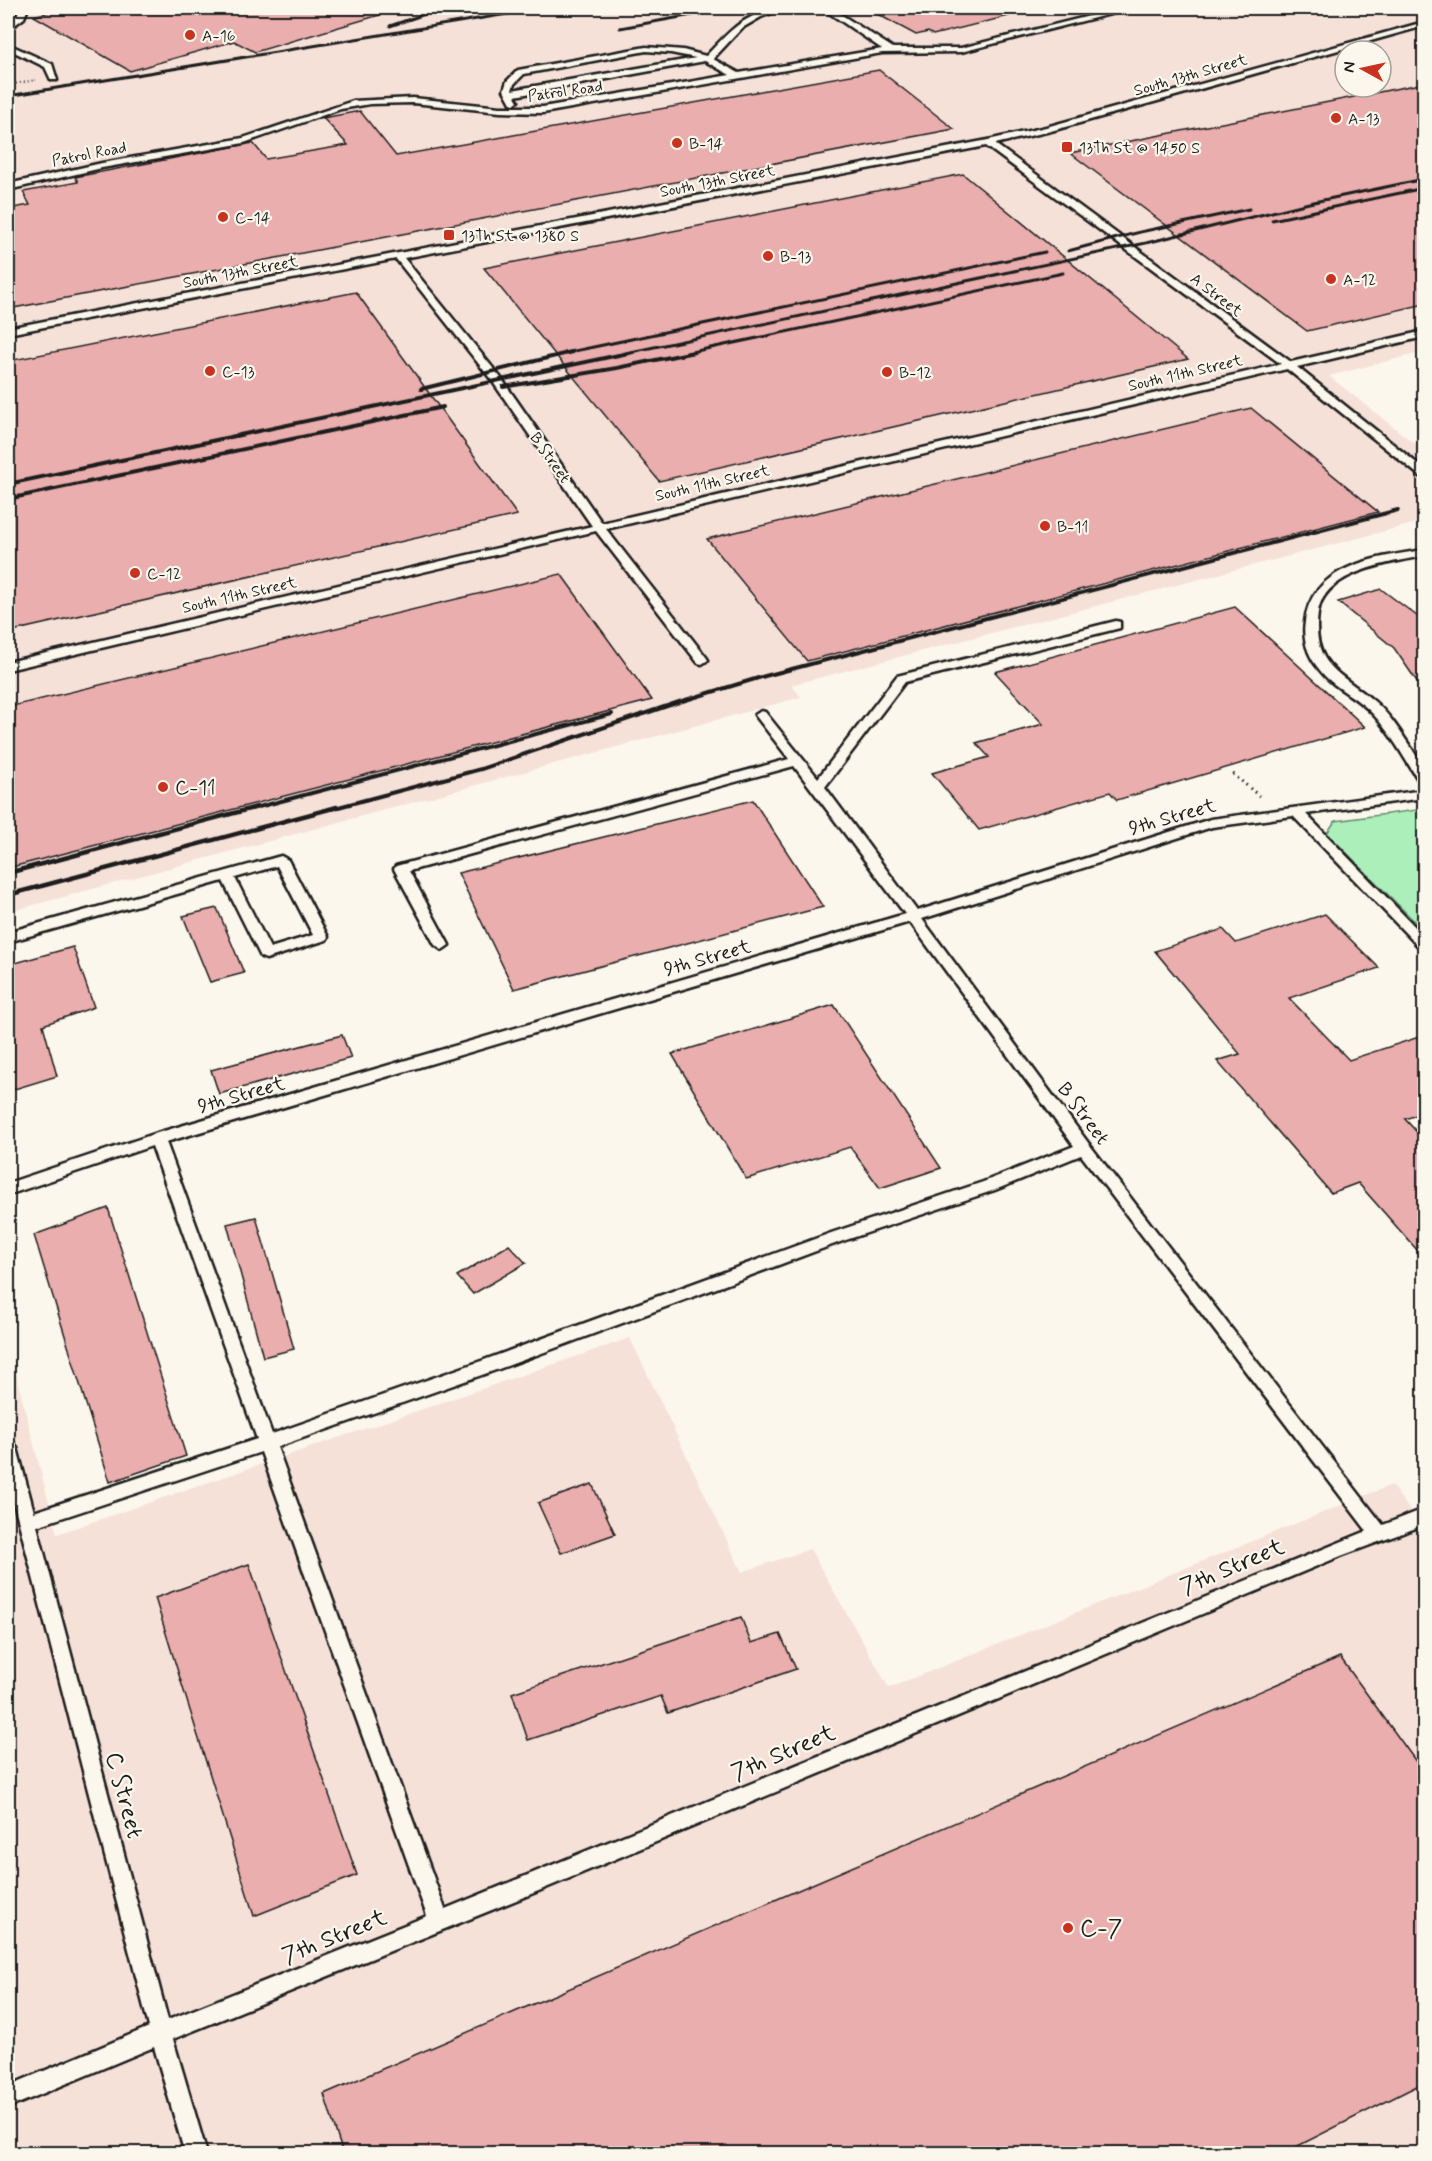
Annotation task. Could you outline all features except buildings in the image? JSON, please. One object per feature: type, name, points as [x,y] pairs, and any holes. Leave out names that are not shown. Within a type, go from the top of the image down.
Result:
[{"type":"lane","points":[[8,28],[21,16],[24,8]]},
{"type":"lane","points":[[510,94],[709,58],[739,26],[758,15],[782,8]]},
{"type":"lane","points":[[826,8],[891,51]]},
{"type":"lane","name":"Patrol Road","points":[[8,187],[76,170],[242,141],[270,134],[321,111],[370,101],[433,103],[520,111],[543,110],[891,51],[961,50],[1130,8]]},
{"type":"lane","name":"South 13th Street","points":[[8,332],[988,143],[1048,129],[1425,24]]},
{"type":"lane","points":[[8,46],[49,66],[54,78]]},
{"type":"lane","points":[[520,111],[508,90],[510,83],[521,72],[646,49],[665,49],[709,58],[722,64],[738,77]]},
{"type":"lane","name":"A Street","points":[[988,143],[1288,365],[1425,474]]},
{"type":"lane","name":"B Street","points":[[398,256],[497,380],[598,526],[702,660]]},
{"type":"lane","name":"South 11th Street","points":[[8,666],[1425,334]]},
{"type":"lane","points":[[1425,553],[1352,569],[1325,585],[1309,614],[1310,642],[1324,668],[1350,691],[1375,708],[1425,778]]},
{"type":"lane","points":[[818,787],[901,679],[1116,625]]},
{"type":"lane","name":"B Street","points":[[761,715],[818,787],[1084,1148],[1379,1533]]},
{"type":"lane","points":[[442,945],[401,869],[797,761]]},
{"type":"lane","name":"9th Street","points":[[8,1189],[157,1139],[912,917],[1211,823],[1425,794]]},
{"type":"lane","points":[[1295,810],[1425,944]]},
{"type":"lane","points":[[8,937],[281,860],[321,937],[266,954],[227,876]]},
{"type":"lane","points":[[157,1139],[439,1921]]},
{"type":"lane","points":[[27,1522],[267,1443],[490,1365],[837,1237],[989,1186],[1084,1148]]},
{"type":"lane","name":"C Street","points":[[8,1448],[161,2032],[196,2154]]},
{"type":"lane","name":"7th Street","points":[[8,2097],[161,2032],[439,1921],[1379,1533],[1425,1517]]},
{"type":"path","points":[[8,85],[54,78]]},
{"type":"path","points":[[1233,774],[1260,797]]},
{"type":"shaded area","points":[[8,8],[1424,8],[1424,352],[1329,376],[1424,451],[1424,521],[791,685],[801,697],[8,912]]},
{"type":"shaded area","points":[[630,1338],[742,1572],[810,1549],[889,1688],[1391,1485],[1424,1529],[1424,2153],[8,2153],[8,1344],[57,1534]]},
{"type":"green space","points":[[1424,809],[1424,931],[1327,833],[1335,821]]},
{"type":"railway","points":[[8,96],[544,8]]},
{"type":"railway","points":[[620,28],[731,8]]},
{"type":"railway","points":[[390,26],[425,14]]},
{"type":"railway","points":[[626,353],[1146,243],[1309,203],[1424,179]]},
{"type":"railway","points":[[1272,220],[1424,188]]},
{"type":"railway","points":[[1068,251],[1140,232],[1249,209]]},
{"type":"railway","points":[[565,353],[1045,252]]},
{"type":"railway","points":[[687,353],[1063,273]]},
{"type":"railway","points":[[421,389],[572,352]]},
{"type":"railway","points":[[8,484],[633,352]]},
{"type":"railway","points":[[503,387],[617,368],[694,352]]},
{"type":"railway","points":[[8,499],[443,407]]},
{"type":"railway","points":[[331,809],[481,769],[679,702],[765,676],[1398,510]]},
{"type":"railway","points":[[251,809],[612,714]]},
{"type":"railway","points":[[8,873],[257,807]]},
{"type":"railway","points":[[8,895],[337,807]]},
{"type":"place","name":"A-16","points":[[190,35]]},
{"type":"place","name":"A-13","points":[[1336,118]]},
{"type":"place","name":"B-14","points":[[677,143]]},
{"type":"place","name":"13Th St @ 1450 S","points":[[1067,147]]},
{"type":"place","name":"C-14","points":[[223,217]]},
{"type":"place","name":"13Th St @ 1380 S","points":[[449,235]]},
{"type":"place","name":"B-13","points":[[768,256]]},
{"type":"place","name":"A-12","points":[[1331,279]]},
{"type":"place","name":"C-13","points":[[210,371]]},
{"type":"place","name":"B-12","points":[[887,372]]},
{"type":"place","name":"B-11","points":[[1045,526]]},
{"type":"place","name":"C-12","points":[[135,573]]},
{"type":"place","name":"C-11","points":[[163,787]]},
{"type":"place","name":"C-7","points":[[1068,1928]]}]
